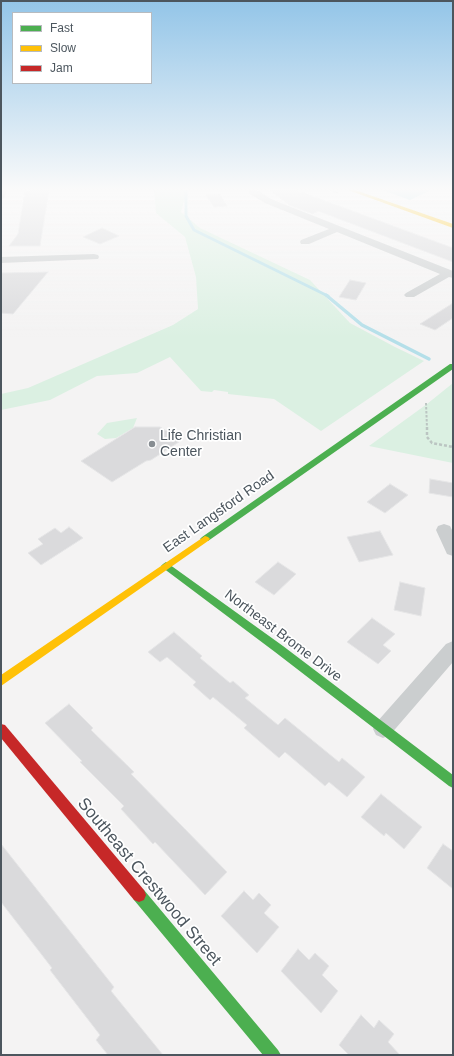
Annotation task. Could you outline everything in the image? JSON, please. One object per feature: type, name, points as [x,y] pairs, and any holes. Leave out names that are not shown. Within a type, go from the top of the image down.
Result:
[{"type":"street","points":[[305,242],[311,239]]},
{"type":"street","points":[[364,239],[451,274]]},
{"type":"street","points":[[1,260],[94,257]]},
{"type":"street","points":[[410,295],[451,274]]},
{"type":"street","name":"East Langsford Road","points":[[1,681],[414,395],[453,366]]},
{"type":"street","points":[[444,530],[453,550]]},
{"type":"street","name":"Northeast Brome Drive","points":[[166,566],[279,649],[453,782]]},
{"type":"street","points":[[383,729],[453,649]]},
{"type":"street","name":"Southeast Crestwood Street","points":[[1,729],[273,1055]]},
{"type":"path","points":[[414,395],[427,404],[427,437],[432,443],[453,447]]},
{"type":"green space","points":[[186,239],[224,239],[310,280],[350,323],[424,361],[321,431],[274,399],[228,394],[228,392],[214,390],[212,392],[201,391],[170,357],[137,373],[97,376],[50,400],[1,410],[1,394],[28,388],[173,325],[198,309],[196,277]]},
{"type":"green space","points":[[453,383],[453,463],[369,446],[427,404]]},
{"type":"green space","points":[[137,418],[133,428],[116,438],[105,439],[97,434],[107,423]]},
{"type":"building","points":[[14,239],[41,239],[40,246],[9,246]]},
{"type":"building","points":[[89,239],[111,239],[100,244]]},
{"type":"building","points":[[393,239],[429,239],[453,248],[453,262]]},
{"type":"building","points":[[48,272],[13,314],[1,313],[1,273]]},
{"type":"building","points":[[350,280],[366,283],[356,300],[339,297]]},
{"type":"building","points":[[453,303],[453,318],[435,330],[420,324]]},
{"type":"building","points":[[135,427],[160,427],[182,440],[151,460],[146,461],[112,482],[81,461]]},
{"type":"building","points":[[430,479],[453,483],[453,497],[429,493]]},
{"type":"building","points":[[390,484],[408,495],[385,513],[367,502]]},
{"type":"building","points":[[69,527],[83,538],[41,565],[28,553],[43,544],[38,539],[55,528],[61,533]]},
{"type":"building","points":[[380,531],[393,555],[359,562],[347,537]]},
{"type":"building","points":[[278,562],[296,574],[274,595],[255,582]]},
{"type":"building","points":[[400,582],[425,588],[421,616],[394,610]]},
{"type":"building","points":[[372,618],[395,634],[383,645],[391,651],[378,664],[347,642]]},
{"type":"building","points":[[174,632],[202,656],[200,658],[230,683],[233,681],[249,695],[245,698],[278,725],[285,718],[339,762],[342,758],[365,777],[347,797],[329,782],[325,786],[285,752],[279,758],[244,728],[247,725],[213,697],[210,700],[193,685],[196,682],[167,657],[160,662],[148,652]]},
{"type":"building","points":[[69,704],[93,728],[91,730],[134,772],[131,774],[227,872],[205,895],[155,842],[153,844],[121,809],[124,806],[80,762],[82,761],[45,723]]},
{"type":"building","points":[[381,794],[422,827],[404,849],[386,833],[384,836],[361,817]]},
{"type":"building","points":[[1,844],[114,987],[111,991],[163,1055],[108,1055],[96,1040],[100,1035],[50,970],[52,968],[1,902]]},
{"type":"building","points":[[443,844],[453,851],[453,889],[427,868]]},
{"type":"building","points":[[244,891],[253,900],[259,893],[271,905],[264,913],[279,927],[257,953],[221,916]]},
{"type":"building","points":[[298,949],[309,960],[315,953],[329,966],[322,975],[338,991],[321,1013],[281,971]]},
{"type":"building","points":[[361,1015],[374,1028],[379,1020],[394,1034],[388,1042],[400,1055],[349,1055],[339,1045]]},
{"type":"waterway","points":[[213,239],[326,295]]},
{"type":"waterway","points":[[326,295],[362,325],[429,359]]},
{"type":"traffic: fast","points":[[205,539],[453,366]]},
{"type":"traffic: fast","points":[[166,566],[279,649],[453,782]]},
{"type":"traffic: fast","points":[[139,895],[273,1055]]},
{"type":"traffic: slow","points":[[1,681],[205,539]]},
{"type":"traffic: jam","points":[[1,729],[139,895]]},
{"type":"place","name":"Life Christian Center","points":[[152,444]]}]
